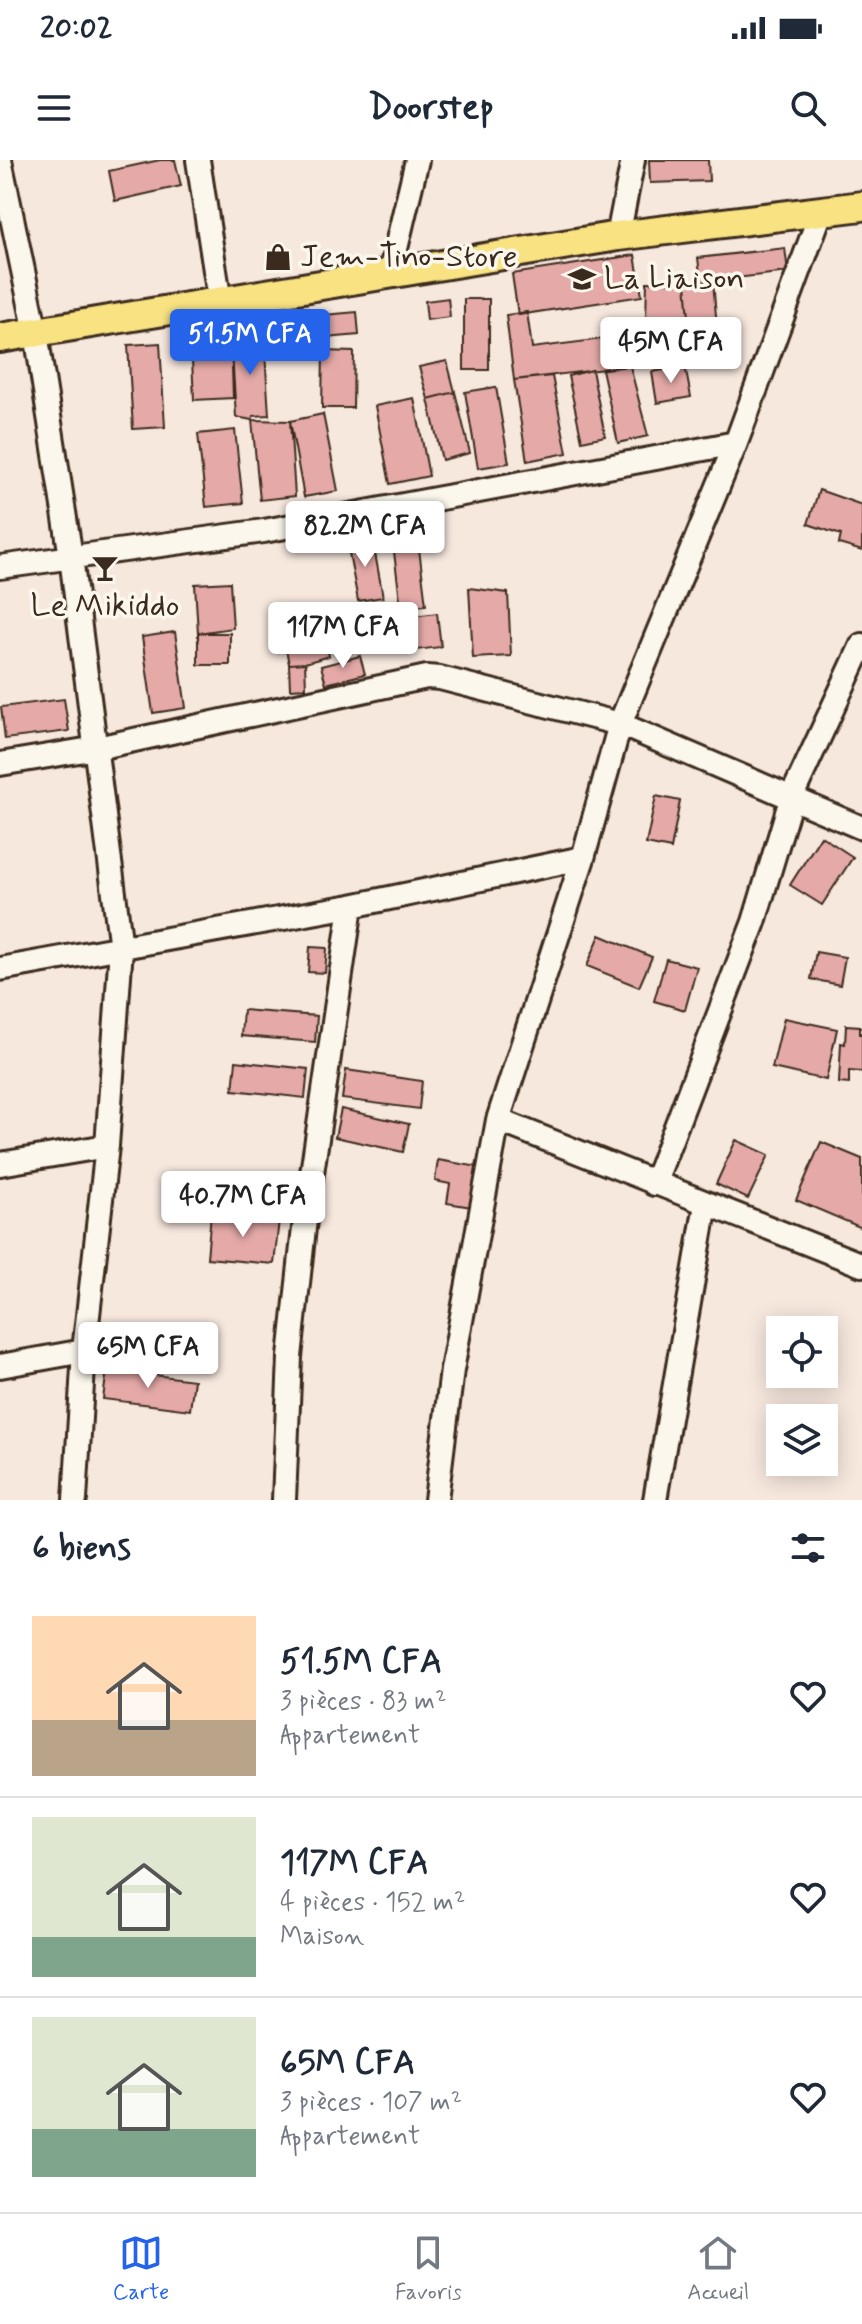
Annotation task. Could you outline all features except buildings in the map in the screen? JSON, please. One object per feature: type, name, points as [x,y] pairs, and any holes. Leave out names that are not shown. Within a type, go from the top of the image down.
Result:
[{"type":"main road","points":[[0,338],[618,236],[862,206]]},
{"type":"street","points":[[0,160],[36,333],[71,557],[121,948],[107,1146],[84,1351],[75,1500]]},
{"type":"street","points":[[198,160],[220,303]]},
{"type":"street","points":[[390,274],[417,160]]},
{"type":"street","points":[[618,236],[633,160]]},
{"type":"street","points":[[436,1500],[452,1370],[498,1120],[583,858],[620,724],[736,443],[821,212]]},
{"type":"street","points":[[0,567],[264,531],[736,443]]},
{"type":"street","points":[[654,1184],[754,922],[792,796],[860,656]]},
{"type":"street","points":[[0,764],[97,748],[427,677],[620,724],[862,828]]},
{"type":"street","points":[[0,969],[351,906],[583,858]]},
{"type":"street","points":[[284,1500],[290,1357],[302,1244],[351,906]]},
{"type":"street","points":[[498,1120],[862,1265]]},
{"type":"street","points":[[0,1164],[107,1146]]},
{"type":"street","points":[[655,1500],[706,1204]]},
{"type":"street","points":[[0,1366],[84,1351]]},
{"type":"place","name":"Jem-Tino-Store","points":[[278,257]]},
{"type":"place","name":"La Liaison","points":[[582,279]]},
{"type":"place","name":"Le Mikiddo","points":[[105,568]]}]
